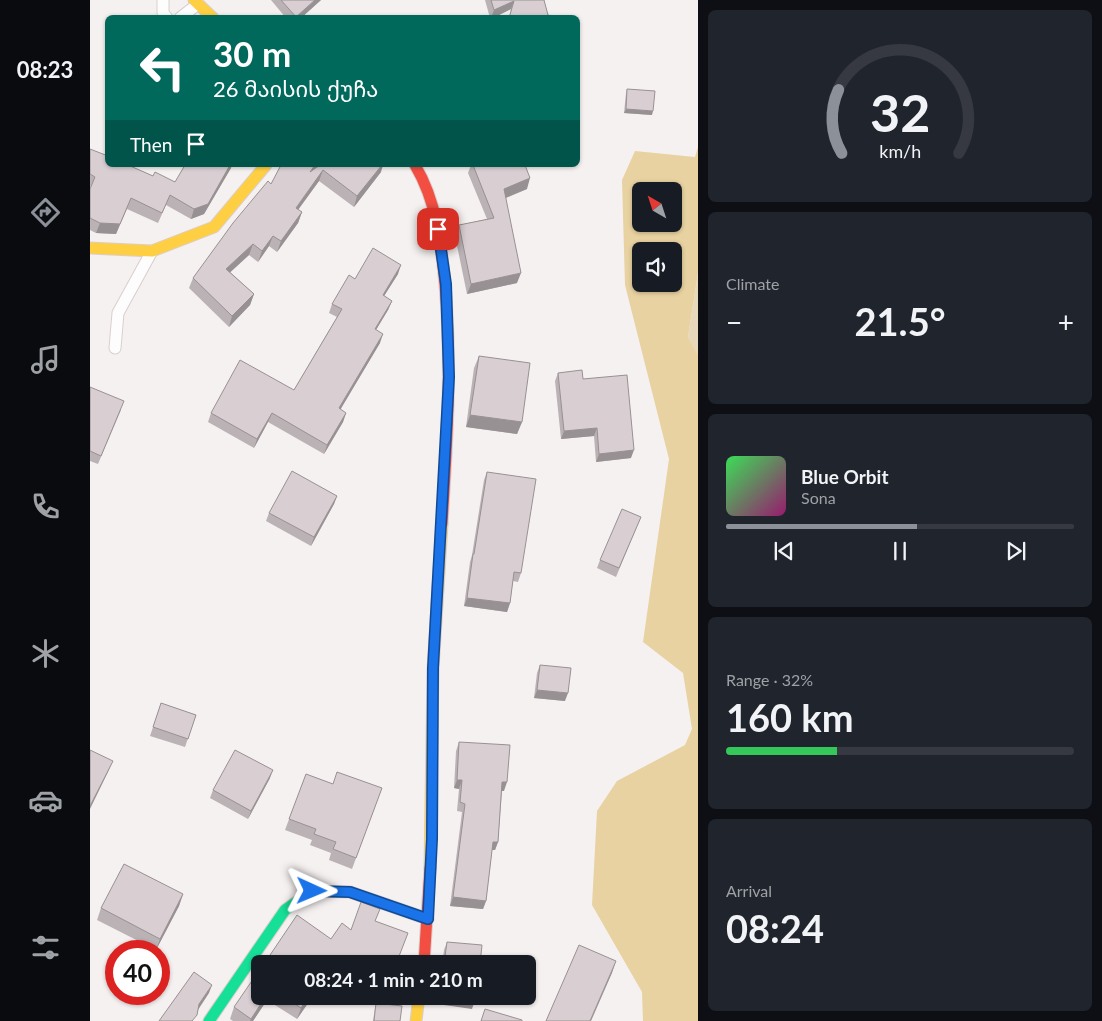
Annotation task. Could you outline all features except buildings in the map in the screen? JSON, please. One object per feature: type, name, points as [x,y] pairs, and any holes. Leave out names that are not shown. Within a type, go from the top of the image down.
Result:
[{"type":"street","points":[[196,2],[210,15]]},
{"type":"street","points":[[90,248],[152,252],[214,227],[264,167]]},
{"type":"street","points":[[416,167],[429,193],[436,214],[446,284],[449,360],[433,668],[432,839],[425,955]]},
{"type":"street","points":[[209,1021],[285,910],[312,891],[350,892],[428,919]]},
{"type":"street","points":[[416,1021],[418,1005]]},
{"type":"lane","points":[[162,0],[165,15]]},
{"type":"lane","points":[[183,15],[196,2]]},
{"type":"lane","points":[[115,348],[118,313],[152,252]]},
{"type":"shaded area","points":[[698,147],[698,273],[688,337],[698,356],[698,1021],[643,1021],[642,992],[592,905],[597,811],[617,781],[685,745],[692,729],[683,673],[643,642],[669,459],[625,285],[622,180],[635,151],[695,157]]},
{"type":"shaded area","points":[[698,273],[698,358],[688,337]]},
{"type":"traffic: fast","points":[[209,1021],[285,910],[312,891],[350,892],[428,919]]},
{"type":"traffic: slow","points":[[194,0],[210,15]]},
{"type":"traffic: slow","points":[[90,248],[152,251],[214,227],[264,167]]},
{"type":"traffic: slow","points":[[430,868],[433,669],[442,524]]},
{"type":"traffic: slow","points":[[416,1021],[418,1005]]},
{"type":"traffic: jam","points":[[416,167],[428,193],[437,223],[445,285],[448,375],[442,524]]},
{"type":"traffic: jam","points":[[425,955],[430,868]]},
{"type":"route","points":[[312,891],[350,892],[428,919],[432,839],[433,668],[449,377],[446,284],[438,229]]}]
